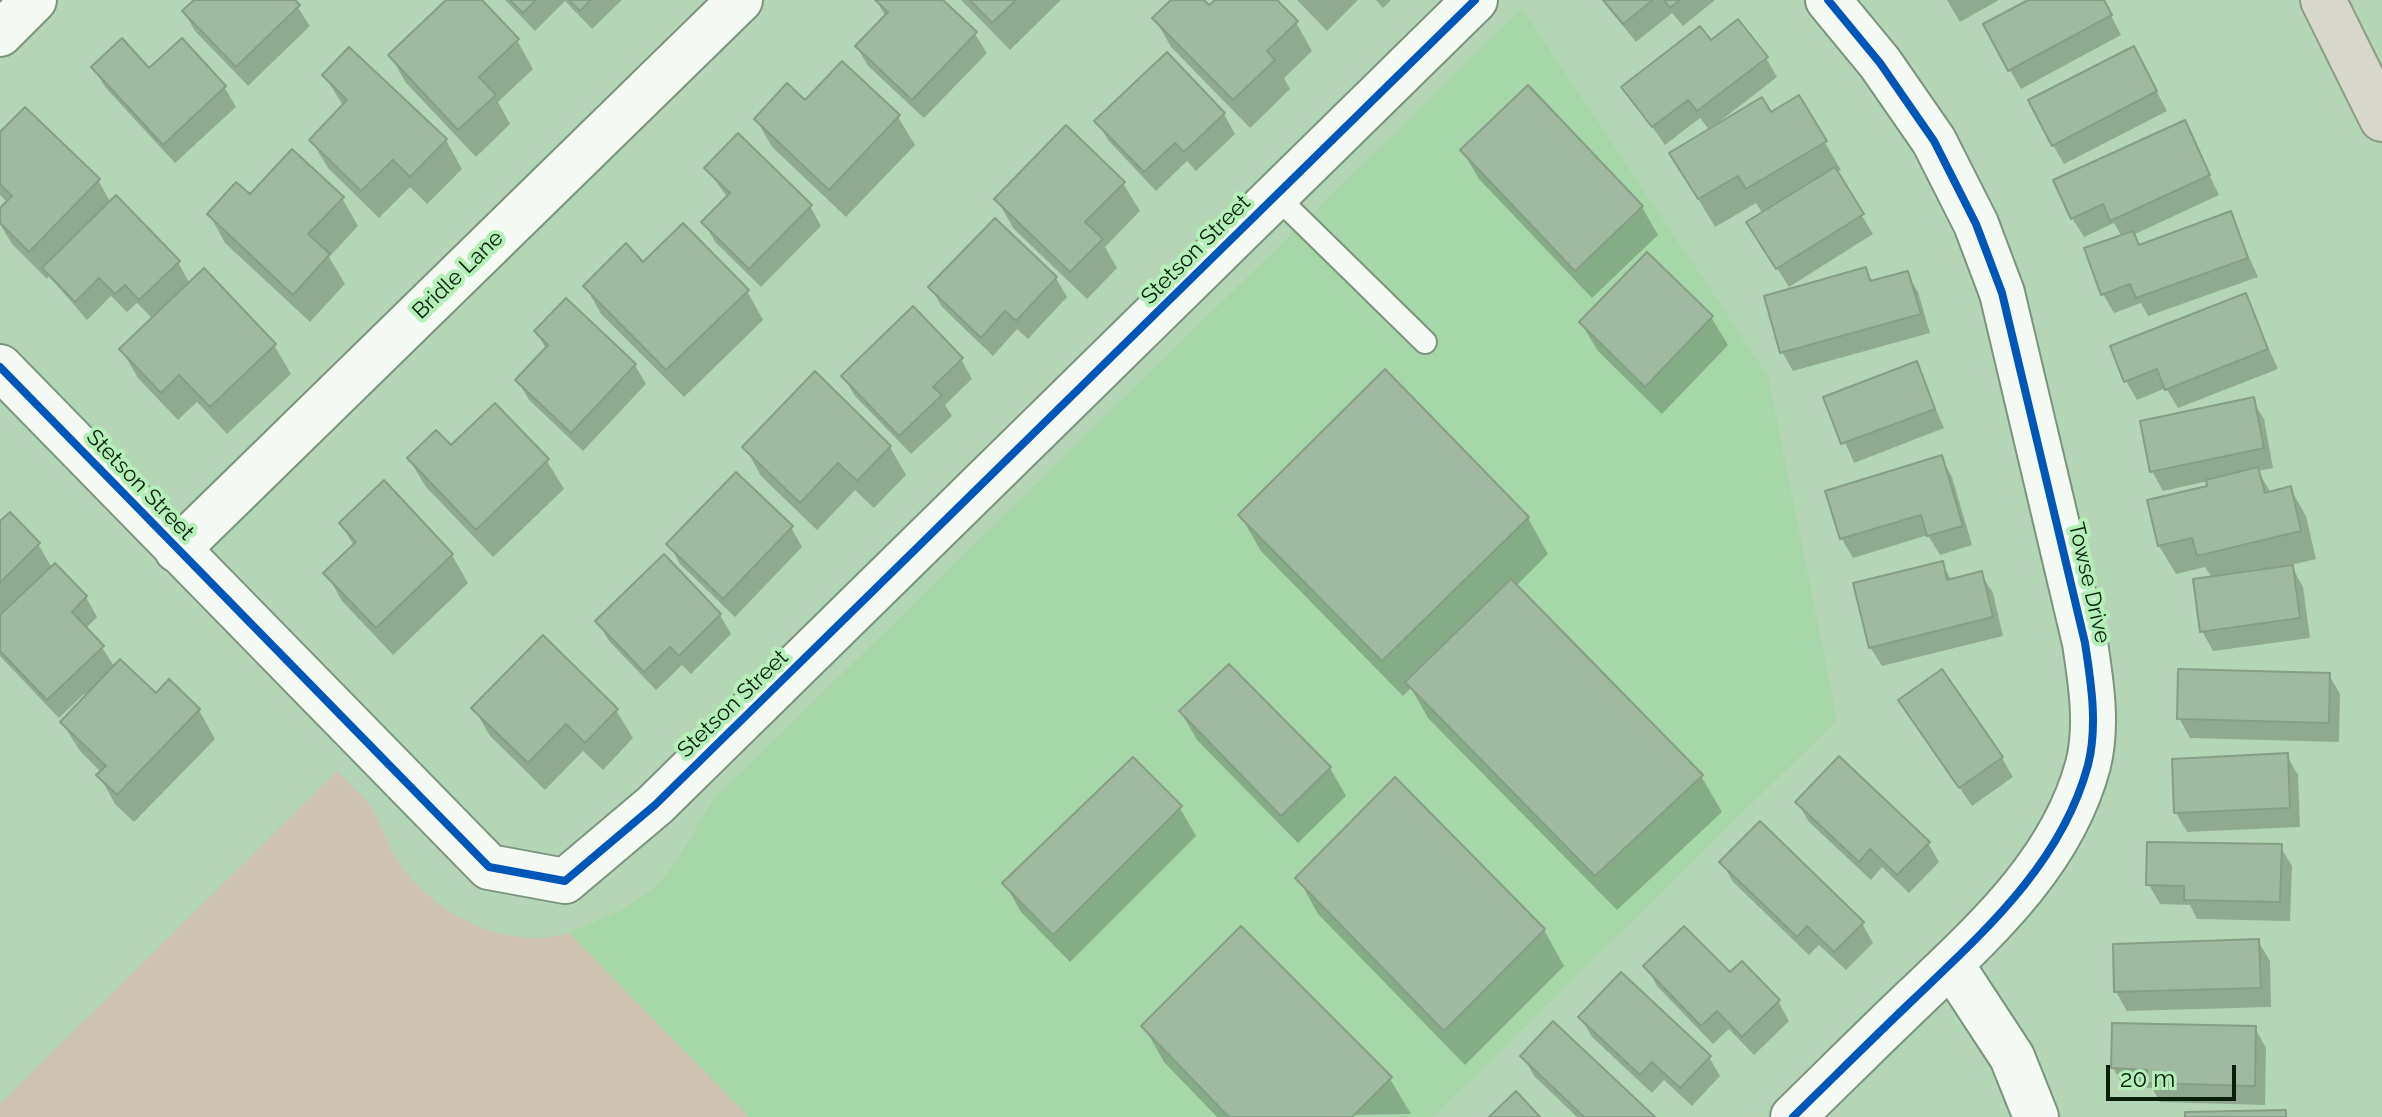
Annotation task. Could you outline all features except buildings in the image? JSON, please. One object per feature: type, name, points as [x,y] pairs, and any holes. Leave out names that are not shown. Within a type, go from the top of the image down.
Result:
[{"type":"highway","points":[[2323,0],[2382,119]]},
{"type":"street","points":[[0,34],[34,0]]},
{"type":"street","name":"Bridle Lane","points":[[177,550],[740,0]]},
{"type":"street","name":"Stetson Street","points":[[0,367],[489,867],[565,881],[655,805],[1475,0]]},
{"type":"street","name":"Towse Drive","points":[[1793,1117],[1951,964],[2036,871],[2066,826],[2089,763],[2091,686],[2085,643],[1997,279],[1976,224],[1934,141],[1880,63],[1828,0]]},
{"type":"street","points":[[1951,964],[2012,1057],[2036,1117]]},
{"type":"lane","points":[[1276,196],[1425,342]]},
{"type":"shaded area","points":[[1522,8],[1768,376],[1837,720],[1433,1117],[749,1117],[569,933],[624,909],[653,889],[675,864],[713,800]]},
{"type":"shaded area","points":[[337,771],[371,807],[402,867],[435,901],[476,925],[499,933],[546,937],[569,933],[749,1117],[0,1117],[0,1104]]},
{"type":"cycle path","points":[[0,367],[489,867],[565,881],[655,805],[1475,0]]},
{"type":"cycle path","points":[[1793,1117],[1969,946],[2041,863],[2076,800],[2088,765],[2093,735],[2085,643],[2002,293],[1976,224],[1934,141],[1880,63],[1828,0]]}]
